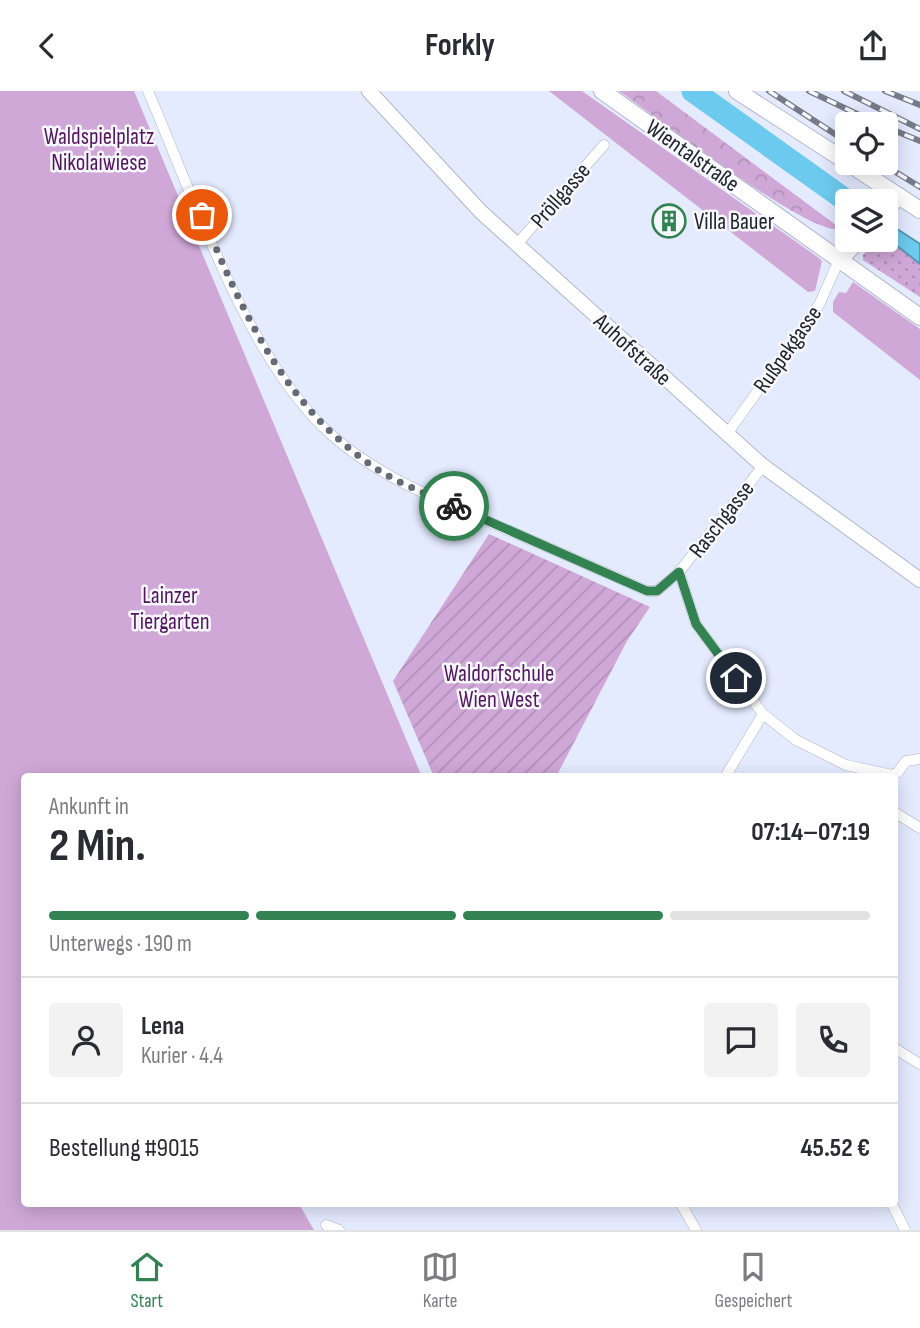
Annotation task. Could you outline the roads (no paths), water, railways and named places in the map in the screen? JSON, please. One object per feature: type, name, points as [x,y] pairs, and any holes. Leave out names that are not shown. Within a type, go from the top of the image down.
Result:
[{"type":"main road","name":"Wientalstraße","points":[[602,91],[835,241]]},
{"type":"main road","points":[[737,91],[835,154]]},
{"type":"main road","points":[[862,175],[877,189]]},
{"type":"main road","points":[[898,205],[920,211]]},
{"type":"main road","name":"Wientalstraße","points":[[851,252],[920,317]]},
{"type":"street","name":"Raschgasse","points":[[148,91],[233,290],[282,377],[323,427],[369,464],[414,489],[647,591],[657,591],[679,572],[763,466]]},
{"type":"street","name":"Auhofstraße","points":[[369,91],[481,212],[763,466],[920,580]]},
{"type":"street","name":"Pröllgasse","points":[[517,244],[604,145]]},
{"type":"street","name":"Rußpekgasse","points":[[727,434],[819,305],[848,252]]},
{"type":"street","points":[[679,572],[696,624],[763,714],[796,740],[846,765],[883,773]]},
{"type":"street","points":[[727,773],[763,714]]},
{"type":"street","points":[[896,773],[906,761],[920,759]]},
{"type":"street","points":[[898,814],[920,828]]},
{"type":"street","points":[[898,1050],[920,1064]]},
{"type":"street","points":[[683,1207],[696,1230]]},
{"type":"street","points":[[894,1207],[905,1230]]},
{"type":"street","points":[[326,1225],[339,1230]]},
{"type":"water","points":[[898,230],[920,244],[920,264],[898,247]]},
{"type":"waterway","points":[[693,91],[835,192]]},
{"type":"railway","points":[[769,91],[835,134]]},
{"type":"railway","points":[[809,91],[853,112]]},
{"type":"railway","points":[[844,91],[920,129]]},
{"type":"railway","points":[[885,91],[920,105]]},
{"type":"railway","points":[[898,132],[920,141]]},
{"type":"railway","points":[[898,173],[920,187]]},
{"type":"place","name":"Villa Bauer","points":[[669,221]]},
{"type":"park label","name":"Waldspielplatz Nikolaiwiese","points":[[99,149]]},
{"type":"park label","name":"Lainzer Tiergarten","points":[[170,608]]},
{"type":"park label","name":"Waldorfschule Wien West","points":[[499,686]]}]
